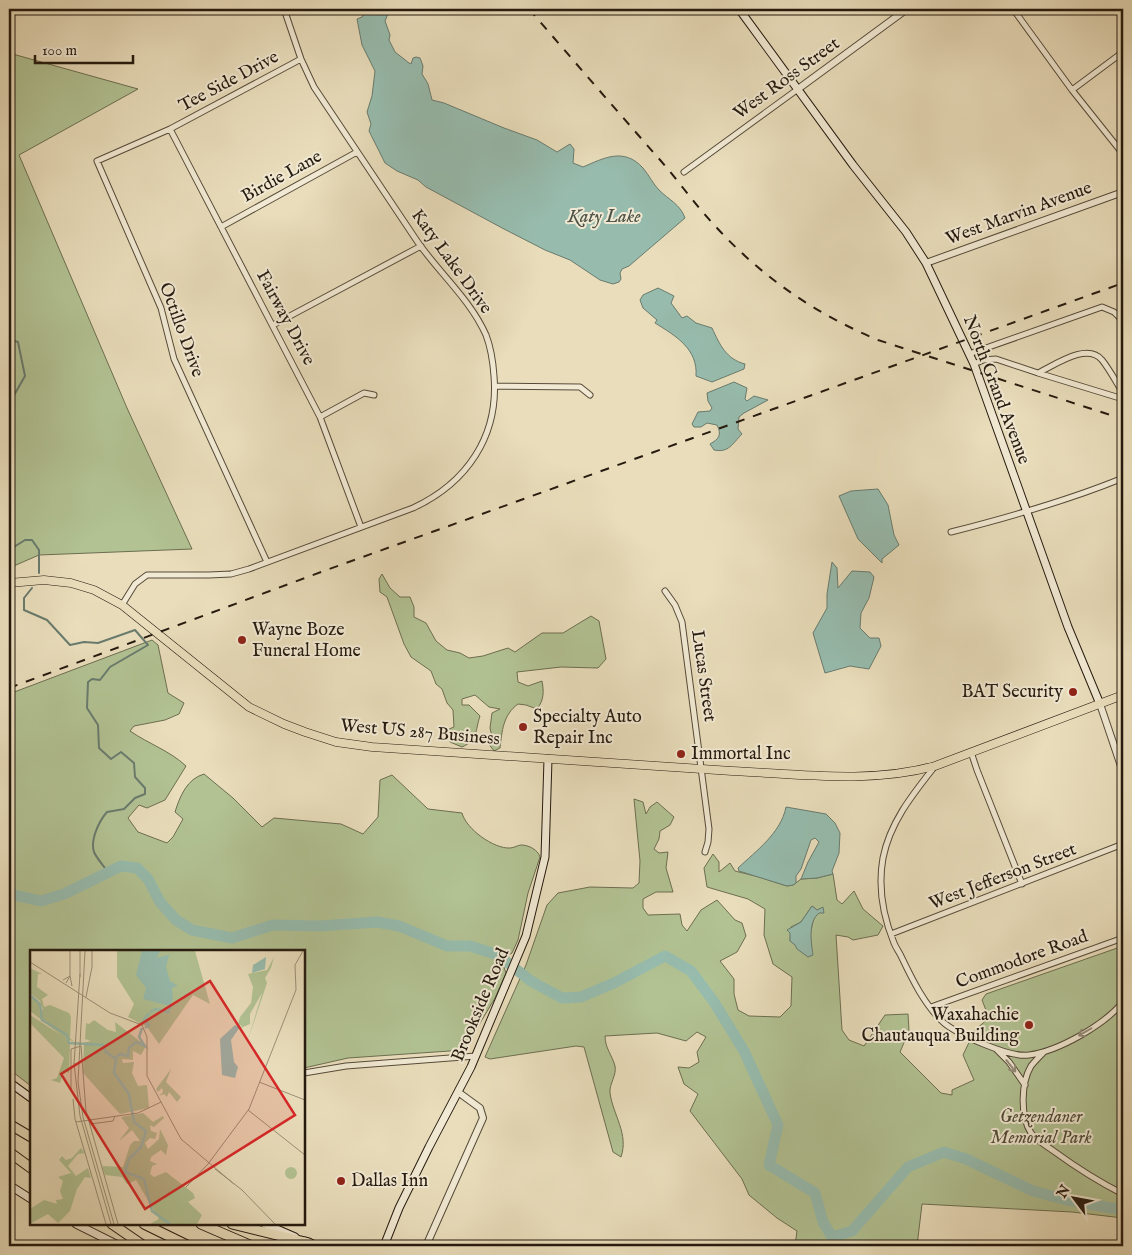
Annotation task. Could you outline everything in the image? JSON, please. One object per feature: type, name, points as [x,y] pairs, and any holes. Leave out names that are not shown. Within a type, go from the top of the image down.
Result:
[{"type":"highway","points":[[9,1124],[30,1136]]},
{"type":"highway","points":[[9,1151],[30,1162]]},
{"type":"highway","points":[[9,1151],[30,1167]]},
{"type":"highway","points":[[113,1225],[144,1246]]},
{"type":"highway","points":[[146,1225],[189,1246]]},
{"type":"highway","points":[[203,1225],[252,1246]]},
{"type":"highway","points":[[236,1225],[309,1243]]},
{"type":"main road","name":"North Grand Avenue","points":[[739,9],[853,165],[906,232],[926,263],[974,364],[1068,627],[1100,704]]},
{"type":"main road","name":"West US 287 Business","points":[[9,583],[44,580],[71,583],[94,590],[122,605],[249,707],[305,732],[336,742],[372,748],[848,777],[908,772],[936,766],[1123,695]]},
{"type":"main road","name":"Brookside Road","points":[[384,1246],[399,1208],[476,1056],[530,922],[545,857],[548,759]]},
{"type":"main road","points":[[9,1082],[30,1097]]},
{"type":"main road","points":[[9,1185],[30,1198]]},
{"type":"main road","points":[[78,1225],[120,1246]]},
{"type":"main road","points":[[267,1225],[318,1246]]},
{"type":"street","name":"Katy Lake Drive","points":[[122,605],[135,584],[147,575],[231,574],[431,500],[465,470],[477,454],[486,437],[495,398],[495,386],[493,358],[486,336],[465,301],[421,246],[356,152],[314,86],[301,59],[284,9]]},
{"type":"street","name":"West Ross Street","points":[[684,172],[907,9]]},
{"type":"street","points":[[1013,9],[1072,90],[1123,154]]},
{"type":"street","points":[[1072,90],[1123,52]]},
{"type":"street","name":"Tee Side Drive","points":[[97,161],[170,128],[301,59]]},
{"type":"street","name":"Fairway Drive","points":[[170,128],[320,417],[361,527]]},
{"type":"street","name":"Birdie Lane","points":[[221,227],[356,152]]},
{"type":"street","name":"Octillo Drive","points":[[97,161],[161,308],[174,359],[266,562]]},
{"type":"street","name":"West Marvin Avenue","points":[[926,263],[1123,192]]},
{"type":"street","points":[[273,325],[421,246]]},
{"type":"street","points":[[969,354],[1102,307],[1114,312],[1123,321]]},
{"type":"street","points":[[1038,372],[1079,354],[1092,353],[1101,359],[1123,393]]},
{"type":"street","points":[[974,364],[996,358],[1123,399]]},
{"type":"street","points":[[495,386],[580,387],[590,395]]},
{"type":"street","points":[[320,417],[364,393],[374,395]]},
{"type":"street","points":[[951,532],[1026,512],[1097,489],[1123,478]]},
{"type":"street","name":"Lucas Street","points":[[665,592],[675,605],[682,622],[709,829],[705,852]]},
{"type":"street","points":[[1100,704],[1123,772]]},
{"type":"street","points":[[972,752],[977,770],[1022,884]]},
{"type":"street","points":[[936,766],[904,806],[891,833],[881,870],[881,892],[886,922],[892,934],[894,944],[913,980],[931,1007],[943,1022],[954,1030],[995,1048],[1028,1055],[1082,1035],[1103,1021],[1123,1002]]},
{"type":"street","name":"West Jefferson Street","points":[[892,934],[1123,844]]},
{"type":"street","name":"Commodore Road","points":[[931,1007],[1123,938]]},
{"type":"street","points":[[995,1048],[1008,1061],[1025,1085]]},
{"type":"street","points":[[1045,1050],[1031,1067],[1025,1085],[1023,1102],[1025,1121],[1032,1134],[1075,1166],[1123,1194]]},
{"type":"street","points":[[305,1073],[346,1066],[476,1056]]},
{"type":"street","points":[[426,1246],[483,1118],[480,1108],[458,1092]]},
{"type":"green space","points":[[9,53],[138,89],[19,155],[127,408],[192,549],[39,555],[9,568]]},
{"type":"green space","points":[[382,574],[390,588],[400,597],[410,597],[414,607],[414,617],[426,623],[436,641],[447,650],[460,653],[469,658],[483,656],[508,648],[515,652],[542,633],[563,633],[591,616],[599,621],[606,659],[598,668],[561,667],[517,672],[518,682],[528,686],[542,681],[542,699],[537,709],[518,704],[513,708],[504,724],[500,748],[494,751],[488,743],[492,737],[490,728],[492,713],[500,709],[489,707],[475,695],[462,699],[462,705],[469,705],[480,716],[473,738],[462,747],[450,742],[449,729],[454,727],[453,710],[447,703],[442,689],[436,684],[431,671],[411,657],[404,644],[387,597],[380,592],[379,579]]},
{"type":"green space","points":[[152,640],[158,645],[168,693],[184,703],[179,714],[165,720],[134,726],[130,731],[173,756],[186,766],[165,800],[147,808],[139,805],[128,818],[138,832],[167,843],[173,837],[183,819],[175,812],[182,794],[193,780],[204,774],[233,798],[262,827],[274,818],[341,824],[363,834],[378,817],[380,780],[392,775],[428,809],[462,813],[469,825],[489,842],[511,848],[524,845],[533,848],[540,857],[528,893],[518,940],[512,953],[501,959],[506,973],[495,998],[464,1050],[348,1058],[305,1068],[305,950],[30,950],[30,1085],[9,1069],[9,694]]},
{"type":"green space","name":"Getzendaner Memorial Park","points":[[634,799],[643,802],[646,814],[650,807],[657,802],[674,817],[670,825],[660,831],[659,839],[654,849],[659,853],[668,852],[666,868],[673,892],[656,892],[643,899],[643,908],[648,915],[680,914],[682,925],[687,931],[701,910],[717,900],[735,920],[742,923],[746,936],[737,952],[720,961],[734,979],[734,994],[738,1010],[749,1016],[780,1017],[791,1006],[792,977],[773,964],[764,935],[765,909],[748,899],[707,887],[704,868],[713,854],[719,862],[719,872],[730,863],[735,871],[787,886],[793,885],[801,879],[833,874],[837,900],[842,904],[854,891],[863,909],[883,926],[878,935],[853,940],[836,935],[842,1030],[849,1040],[864,1046],[885,1015],[908,1014],[909,1031],[900,1052],[941,1093],[952,1095],[952,1090],[974,1080],[963,1055],[975,1030],[989,1018],[982,1000],[986,994],[1123,946],[1123,1206],[1112,1207],[1123,1210],[1123,1218],[1072,1212],[922,1204],[917,1246],[795,1246],[797,1231],[777,1218],[749,1195],[742,1179],[690,1111],[698,1094],[684,1084],[678,1067],[689,1068],[699,1062],[697,1052],[706,1037],[697,1032],[686,1041],[657,1033],[605,1036],[606,1044],[615,1066],[610,1093],[623,1140],[621,1157],[613,1152],[584,1047],[576,1046],[490,1059],[485,1057],[526,965],[547,905],[558,893],[590,887],[633,888],[639,883],[640,861]],"holes":[[[812,906],[817,910],[823,908],[814,917],[810,935],[812,955],[790,941],[791,927],[801,922]]]},
{"type":"water","name":"Katy Lake","points":[[367,9],[390,9],[385,21],[390,35],[389,40],[395,52],[409,63],[411,64],[413,58],[420,58],[423,66],[422,74],[428,84],[432,100],[537,140],[557,152],[570,144],[574,149],[573,163],[583,167],[614,156],[629,158],[643,168],[657,188],[674,202],[685,218],[629,266],[622,269],[620,273],[621,279],[613,284],[600,280],[570,260],[545,250],[504,229],[426,187],[418,180],[397,171],[385,163],[369,131],[371,124],[367,112],[372,96],[375,71],[362,45],[357,19],[362,17]]},
{"type":"water","points":[[658,288],[674,296],[671,303],[682,318],[687,316],[696,323],[712,328],[724,350],[733,359],[745,364],[744,369],[712,382],[696,376],[693,358],[684,344],[655,323],[657,320],[643,308],[640,300],[643,295]]},
{"type":"water","points":[[734,382],[747,388],[745,399],[747,401],[754,396],[768,400],[739,417],[738,429],[742,434],[730,447],[719,451],[714,450],[710,444],[719,436],[717,425],[707,423],[701,427],[694,427],[692,424],[698,412],[710,411],[712,408],[708,401],[707,393]]},
{"type":"water","points":[[878,489],[888,505],[894,535],[899,545],[882,559],[882,563],[858,539],[839,496],[851,491]]},
{"type":"water","points":[[832,562],[837,568],[838,588],[852,571],[870,572],[874,577],[869,598],[861,613],[860,628],[870,638],[879,638],[881,646],[869,669],[850,666],[825,673],[813,633],[827,608],[827,594]]},
{"type":"water","points":[[786,807],[826,814],[835,823],[840,833],[839,853],[832,871],[833,874],[801,879],[819,842],[815,838],[811,840],[801,869],[796,876],[796,883],[793,885],[787,886],[739,871],[738,868],[760,848],[779,825]]},
{"type":"water","points":[[812,906],[817,910],[823,907],[824,913],[819,913],[813,921],[811,932],[813,955],[808,957],[790,941],[790,933],[787,930],[801,922]]},
{"type":"waterway","points":[[9,339],[18,342],[25,376],[9,404]]},
{"type":"waterway","points":[[9,550],[25,540],[32,540],[39,550],[39,573]]},
{"type":"waterway","points":[[32,588],[24,598],[24,610],[47,620],[70,645],[84,642],[98,643],[135,630],[148,645],[110,667],[100,680],[92,679],[88,682],[87,708],[98,725],[99,748],[111,759],[121,752],[134,763],[135,777],[145,788],[145,794],[135,798],[124,809],[107,812],[98,825],[93,842],[94,852],[108,872]]},
{"type":"waterway","points":[[9,894],[41,901],[64,894],[121,866],[137,868],[148,879],[160,902],[176,920],[192,930],[232,938],[273,925],[320,926],[377,922],[399,926],[447,946],[470,946],[498,955],[531,981],[562,998],[581,997],[614,983],[665,956],[691,971],[714,1002],[744,1051],[778,1125],[769,1165],[815,1193],[823,1222],[832,1237],[852,1231],[908,1167],[944,1152],[966,1159],[1033,1191],[1066,1200],[1123,1210]]},
{"type":"railway","points":[[529,9],[661,161],[702,212],[753,263],[791,293],[833,319],[878,340],[1123,419]]},
{"type":"railway","points":[[9,688],[321,572],[1123,283]]},
{"type":"place","name":"Wayne Boze Funeral Home","points":[[242,640]]},
{"type":"place","name":"BAT Security","points":[[1073,692]]},
{"type":"place","name":"Specialty Auto Repair Inc","points":[[523,727]]},
{"type":"place","name":"Immortal Inc","points":[[681,754]]},
{"type":"place","name":"Waxahachie Chautauqua Building","points":[[1029,1025]]},
{"type":"place","name":"Dallas Inn","points":[[341,1181]]}]
